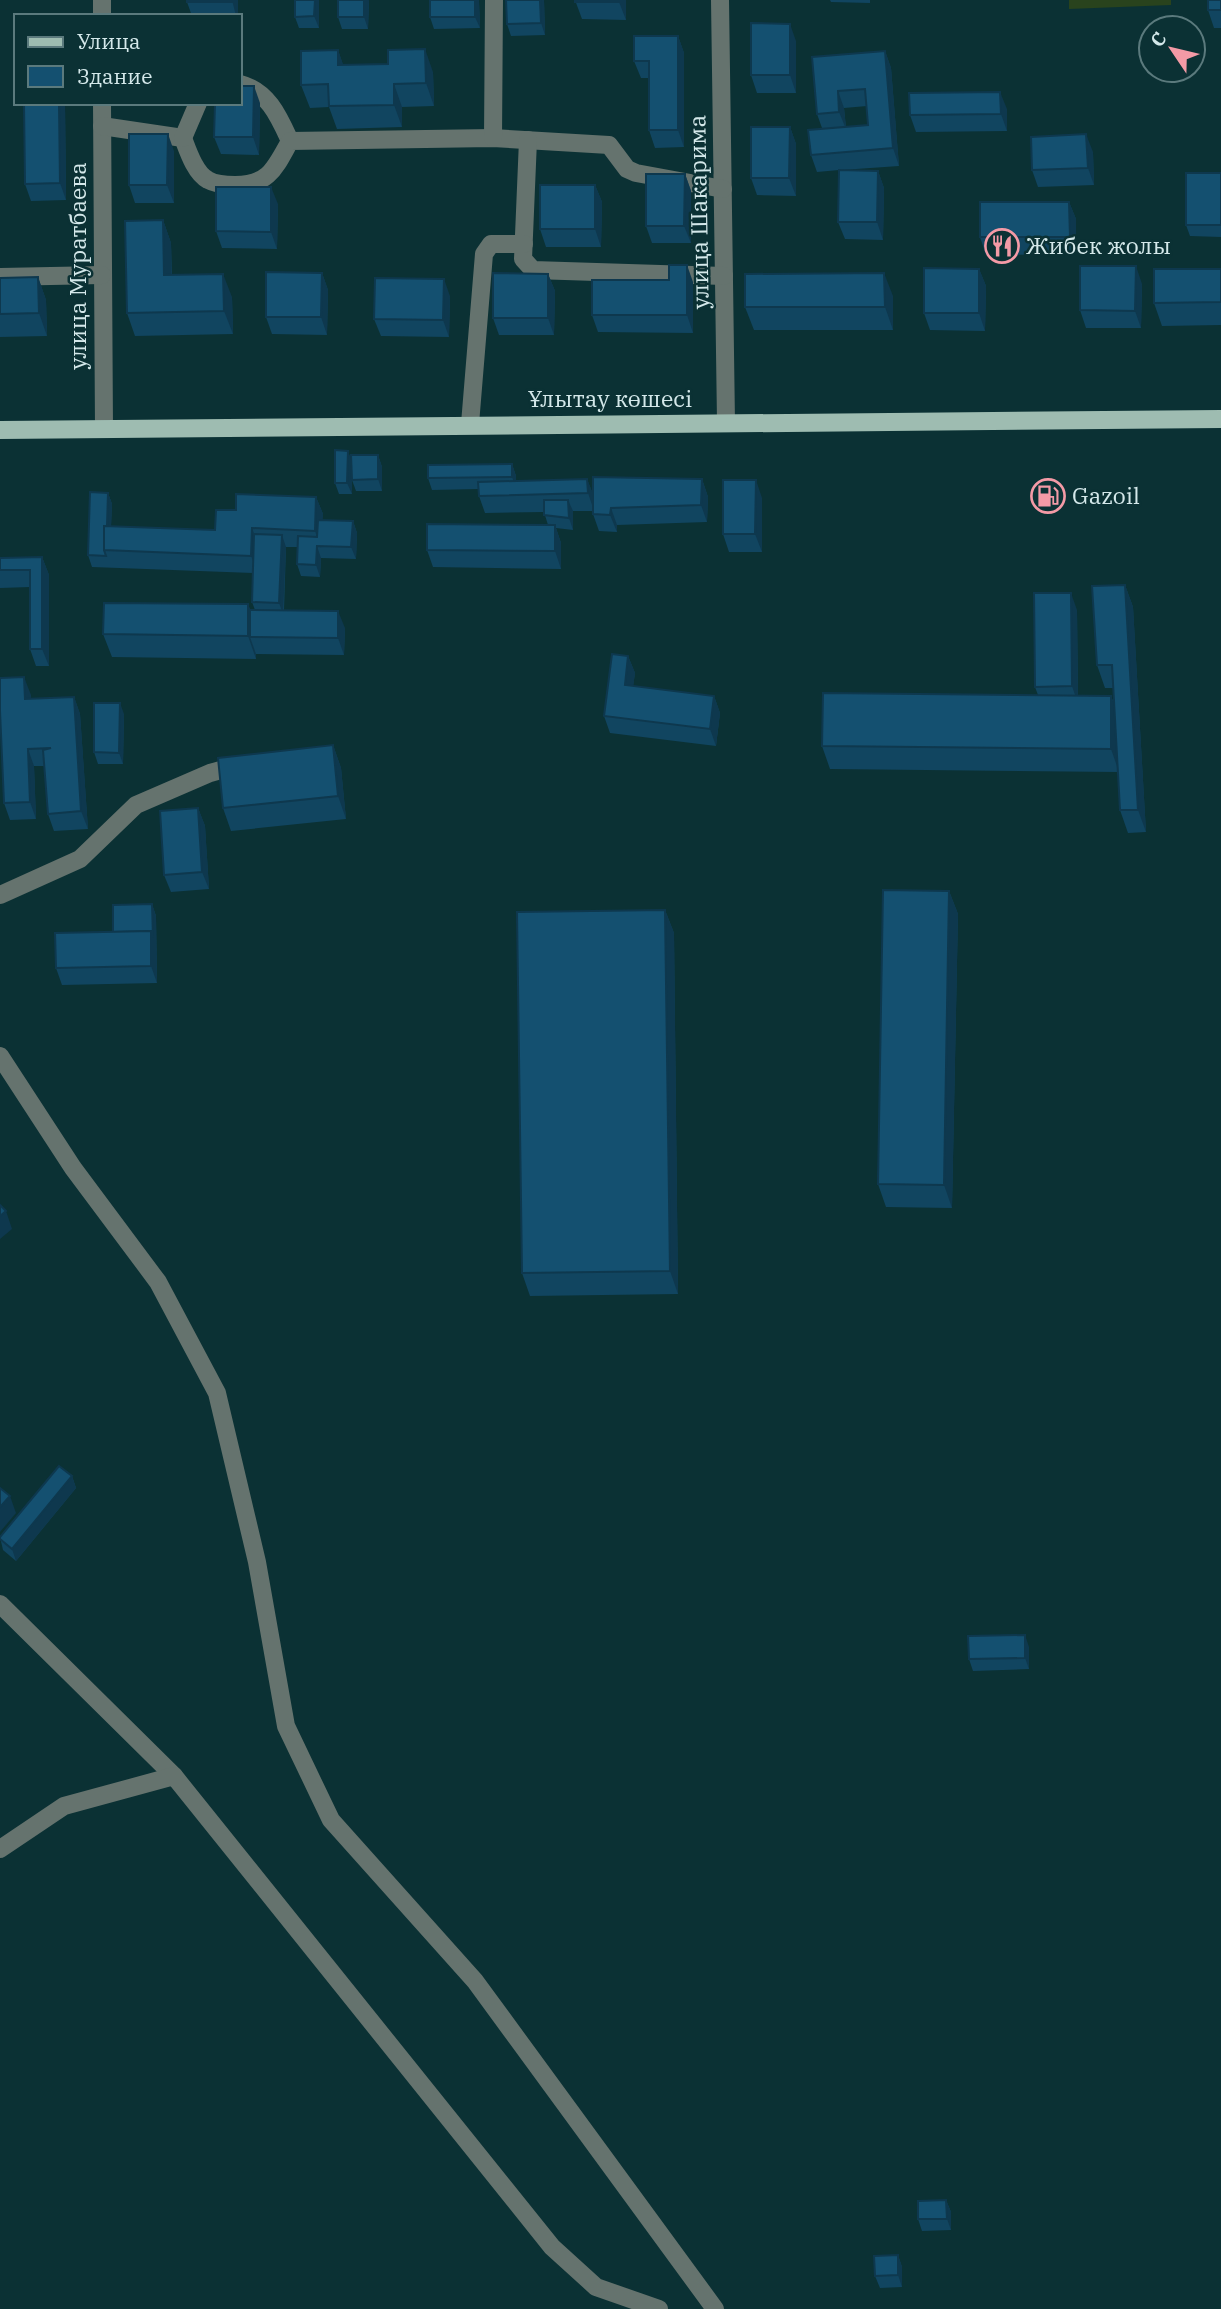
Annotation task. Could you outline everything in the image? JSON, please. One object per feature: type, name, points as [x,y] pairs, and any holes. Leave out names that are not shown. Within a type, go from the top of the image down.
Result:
[{"type":"main road","name":"Ұлытау көшесі","points":[[0,430],[1221,419]]},
{"type":"street","points":[[493,138],[494,0]]},
{"type":"street","name":"улица Шакарима","points":[[720,0],[726,422]]},
{"type":"street","points":[[242,84],[252,87],[274,107],[290,141]]},
{"type":"street","name":"улица Муратбаева","points":[[103,105],[104,428]]},
{"type":"street","points":[[197,105],[183,138],[194,164],[207,180],[229,185],[258,183],[276,167],[290,141]]},
{"type":"street","points":[[102,126],[183,138]]},
{"type":"street","points":[[290,141],[493,138],[609,145],[627,169],[636,173],[723,189]]},
{"type":"street","points":[[528,140],[525,264],[539,272],[724,276]]},
{"type":"street","points":[[470,424],[484,254],[491,244],[524,244]]},
{"type":"street","points":[[0,277],[102,275]]},
{"type":"street","points":[[0,895],[80,859],[136,805],[209,772],[256,761]]},
{"type":"street","points":[[0,1056],[73,1168],[158,1282],[217,1393],[257,1562],[286,1726],[331,1820],[475,1981],[715,2309]]},
{"type":"street","points":[[0,1604],[174,1776],[552,2247],[596,2287],[659,2309]]},
{"type":"street","points":[[0,1849],[64,1806],[174,1776]]},
{"type":"green space","points":[[1069,0],[1171,0],[1171,5],[1069,9]]},
{"type":"building","points":[[232,0],[232,2],[187,2]]},
{"type":"building","points":[[295,0],[315,0],[314,16],[295,17]]},
{"type":"building","points":[[338,0],[364,0],[364,17],[338,17]]},
{"type":"building","points":[[430,0],[475,0],[475,17],[430,17]]},
{"type":"building","points":[[506,0],[540,0],[541,23],[507,24]]},
{"type":"building","points":[[619,0],[619,2],[575,2]]},
{"type":"building","points":[[1208,0],[1221,0],[1221,10],[1208,10]]},
{"type":"building","points":[[751,23],[790,24],[790,75],[751,75]]},
{"type":"building","points":[[634,36],[678,36],[678,130],[649,130],[649,61],[634,61]]},
{"type":"building","points":[[425,49],[426,83],[394,84],[394,105],[329,106],[328,84],[301,85],[301,51],[338,50],[338,65],[388,64],[388,50]]},
{"type":"building","points":[[885,51],[893,148],[811,155],[808,130],[868,125],[865,89],[838,91],[839,112],[817,114],[812,57]]},
{"type":"building","points":[[242,86],[254,86],[253,137],[214,137],[215,105],[242,105]]},
{"type":"building","points":[[1000,92],[1001,114],[910,115],[909,93]]},
{"type":"building","points":[[24,105],[59,105],[60,183],[25,184]]},
{"type":"building","points":[[751,127],[790,127],[789,178],[751,178]]},
{"type":"building","points":[[129,134],[168,134],[167,185],[129,185]]},
{"type":"building","points":[[1086,134],[1088,168],[1032,170],[1031,137]]},
{"type":"building","points":[[839,170],[878,171],[877,222],[838,222]]},
{"type":"building","points":[[1186,173],[1221,173],[1221,225],[1186,225]]},
{"type":"building","points":[[646,174],[685,174],[684,226],[646,226]]},
{"type":"building","points":[[540,185],[595,185],[595,229],[540,229]]},
{"type":"building","points":[[216,187],[271,187],[271,232],[216,231]]},
{"type":"building","points":[[980,202],[1069,202],[1070,237],[980,237]]},
{"type":"building","points":[[163,220],[164,275],[223,274],[224,311],[127,313],[125,221]]},
{"type":"building","points":[[669,265],[687,265],[687,315],[592,315],[592,280],[669,280]]},
{"type":"building","points":[[1080,266],[1136,266],[1135,311],[1080,310]]},
{"type":"building","points":[[924,268],[979,269],[979,313],[924,313]]},
{"type":"building","points":[[1154,269],[1221,269],[1221,302],[1154,303]]},
{"type":"building","points":[[266,272],[322,273],[321,317],[266,317]]},
{"type":"building","points":[[493,273],[548,274],[548,318],[493,318]]},
{"type":"building","points":[[884,273],[885,307],[745,307],[745,274]]},
{"type":"building","points":[[38,277],[39,313],[0,314],[0,278]]},
{"type":"building","points":[[375,278],[444,279],[443,320],[374,319]]},
{"type":"building","points":[[335,450],[348,451],[347,483],[335,483]]},
{"type":"building","points":[[351,455],[378,455],[378,479],[352,480]]},
{"type":"building","points":[[512,464],[512,477],[428,478],[428,465]]},
{"type":"building","points":[[593,477],[702,479],[701,505],[611,508],[610,515],[593,514]]},
{"type":"building","points":[[587,479],[588,493],[479,496],[478,482]]},
{"type":"building","points":[[723,480],[756,480],[755,534],[723,534]]},
{"type":"building","points":[[90,492],[108,493],[107,526],[104,526],[106,556],[88,555]]},
{"type":"building","points":[[236,494],[316,497],[315,531],[252,528],[251,556],[104,550],[104,526],[215,530],[216,510],[236,510]]},
{"type":"building","points":[[544,500],[568,500],[569,518],[544,515]]},
{"type":"building","points":[[318,520],[353,521],[351,547],[317,546],[316,565],[297,564],[298,536],[317,537]]},
{"type":"building","points":[[427,524],[555,525],[555,551],[427,550]]},
{"type":"building","points":[[254,534],[282,535],[279,603],[252,602]]},
{"type":"building","points":[[42,557],[42,649],[30,649],[30,570],[0,570],[0,558]]},
{"type":"building","points":[[1125,585],[1138,810],[1120,810],[1112,665],[1097,665],[1092,586]]},
{"type":"building","points":[[1034,593],[1071,593],[1072,686],[1035,687]]},
{"type":"building","points":[[104,603],[248,604],[248,636],[103,634]]},
{"type":"building","points":[[250,610],[338,611],[338,638],[250,637]]},
{"type":"building","points":[[612,654],[628,656],[625,685],[714,696],[710,729],[604,716]]},
{"type":"building","points":[[24,677],[25,699],[74,697],[81,811],[48,814],[43,750],[51,748],[28,749],[30,802],[4,803],[0,678]]},
{"type":"building","points":[[823,693],[1111,696],[1111,749],[822,746]]},
{"type":"building","points":[[94,703],[120,703],[119,753],[94,752]]},
{"type":"building","points":[[333,745],[338,796],[223,808],[218,758]]},
{"type":"building","points":[[198,808],[202,872],[164,875],[160,811]]},
{"type":"building","points":[[883,890],[949,891],[944,1185],[878,1184]]},
{"type":"building","points":[[152,904],[153,937],[151,931],[113,932],[113,905]]},
{"type":"building","points":[[665,910],[670,1271],[522,1273],[517,912]]},
{"type":"building","points":[[151,931],[151,966],[56,968],[55,933]]},
{"type":"building","points":[[0,1205],[6,1211],[0,1216]]},
{"type":"building","points":[[59,1466],[72,1476],[12,1549],[0,1537]]},
{"type":"building","points":[[0,1488],[10,1496],[0,1507]]},
{"type":"building","points":[[1025,1635],[1025,1658],[969,1659],[968,1636]]},
{"type":"building","points":[[946,2200],[947,2219],[918,2219],[918,2201]]},
{"type":"building","points":[[898,2255],[898,2275],[875,2276],[874,2256]]},
{"type":"place","name":"Жибек жолы","points":[[1002,246]]},
{"type":"place","name":"Gazoil","points":[[1048,496]]}]
